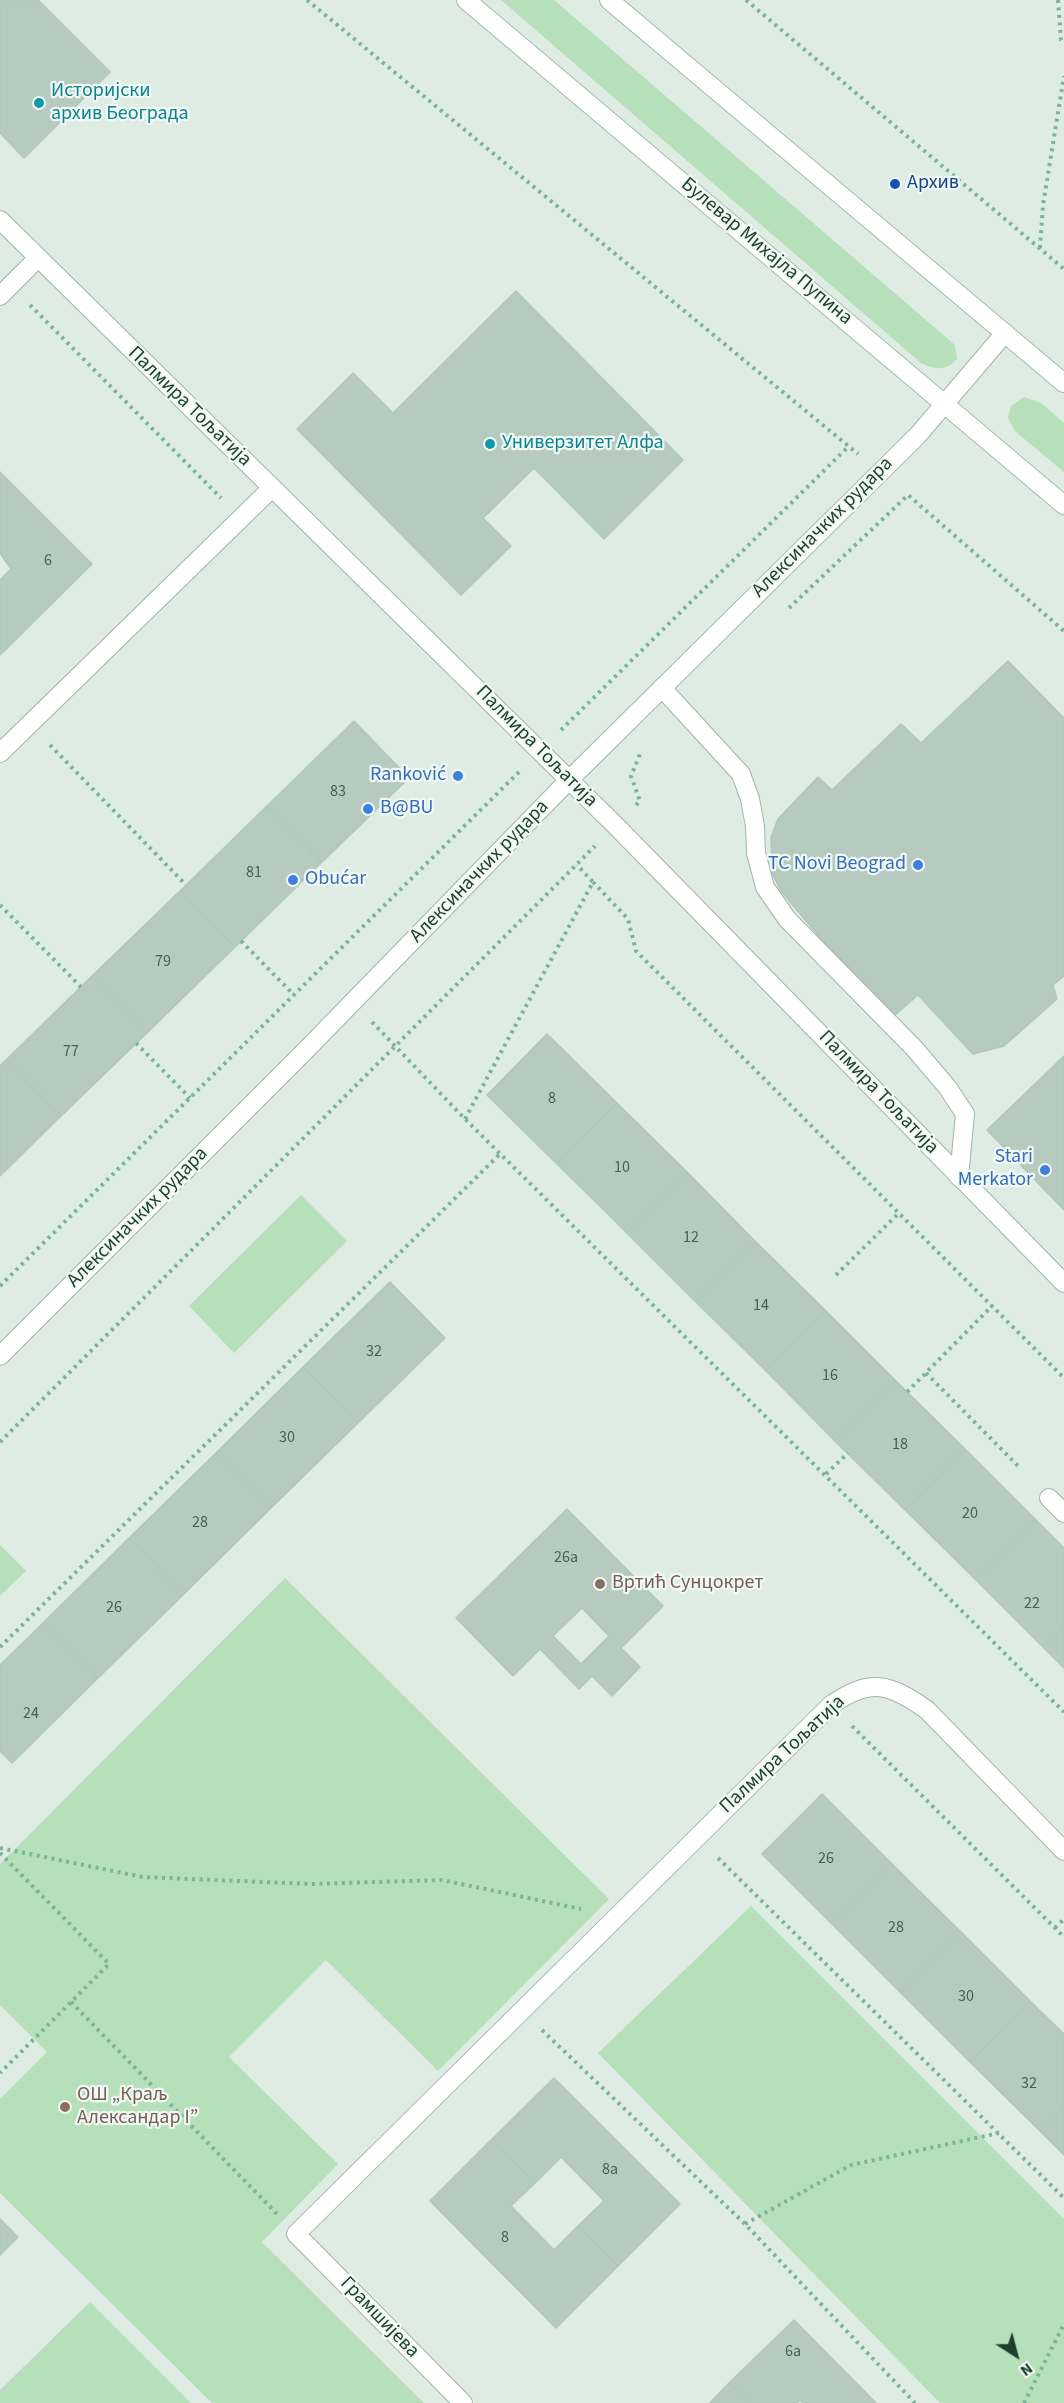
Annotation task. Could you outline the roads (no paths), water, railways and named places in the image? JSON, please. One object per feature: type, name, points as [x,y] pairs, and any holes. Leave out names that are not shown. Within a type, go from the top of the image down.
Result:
[{"type":"street","name":"Булевар Михајла Пупина","points":[[466,0],[1064,505]]},
{"type":"street","points":[[609,0],[1064,383]]},
{"type":"street","name":"Палмира Тољатија","points":[[0,220],[615,825],[960,1177],[1056,1266],[1064,1283]]},
{"type":"street","points":[[5,291],[38,258]]},
{"type":"street","name":"Алексиначких рудара","points":[[0,1356],[352,1003],[569,780],[879,472],[946,403],[1005,333]]},
{"type":"street","points":[[0,753],[272,488]]},
{"type":"street","points":[[662,688],[741,774],[750,800],[755,826],[756,853],[765,887],[787,919],[914,1048],[948,1088],[965,1114],[960,1177]]},
{"type":"street","points":[[1049,1498],[1064,1513]]},
{"type":"street","name":"Палмира Тољатија","points":[[296,2234],[831,1705],[863,1687],[880,1687],[905,1695],[927,1710],[1064,1851]]},
{"type":"street","name":"Грамшијева","points":[[296,2234],[463,2403]]},
{"type":"place","name":"Историјски архив Београда","points":[[39,103]]},
{"type":"place","name":"Архив","points":[[895,184]]},
{"type":"place","name":"Универзитет Алфа","points":[[490,444]]},
{"type":"place","name":"Ranković","points":[[458,776]]},
{"type":"place","name":"B@BU","points":[[368,809]]},
{"type":"place","name":"TC Novi Beograd","points":[[918,865]]},
{"type":"place","name":"Obućar","points":[[293,880]]},
{"type":"place","name":"Stari Merkator","points":[[1045,1170]]},
{"type":"place","name":"Вртић Сунцокрет","points":[[600,1584]]},
{"type":"place","name":"ОШ „Краљ Александар I”","points":[[65,2107]]}]
